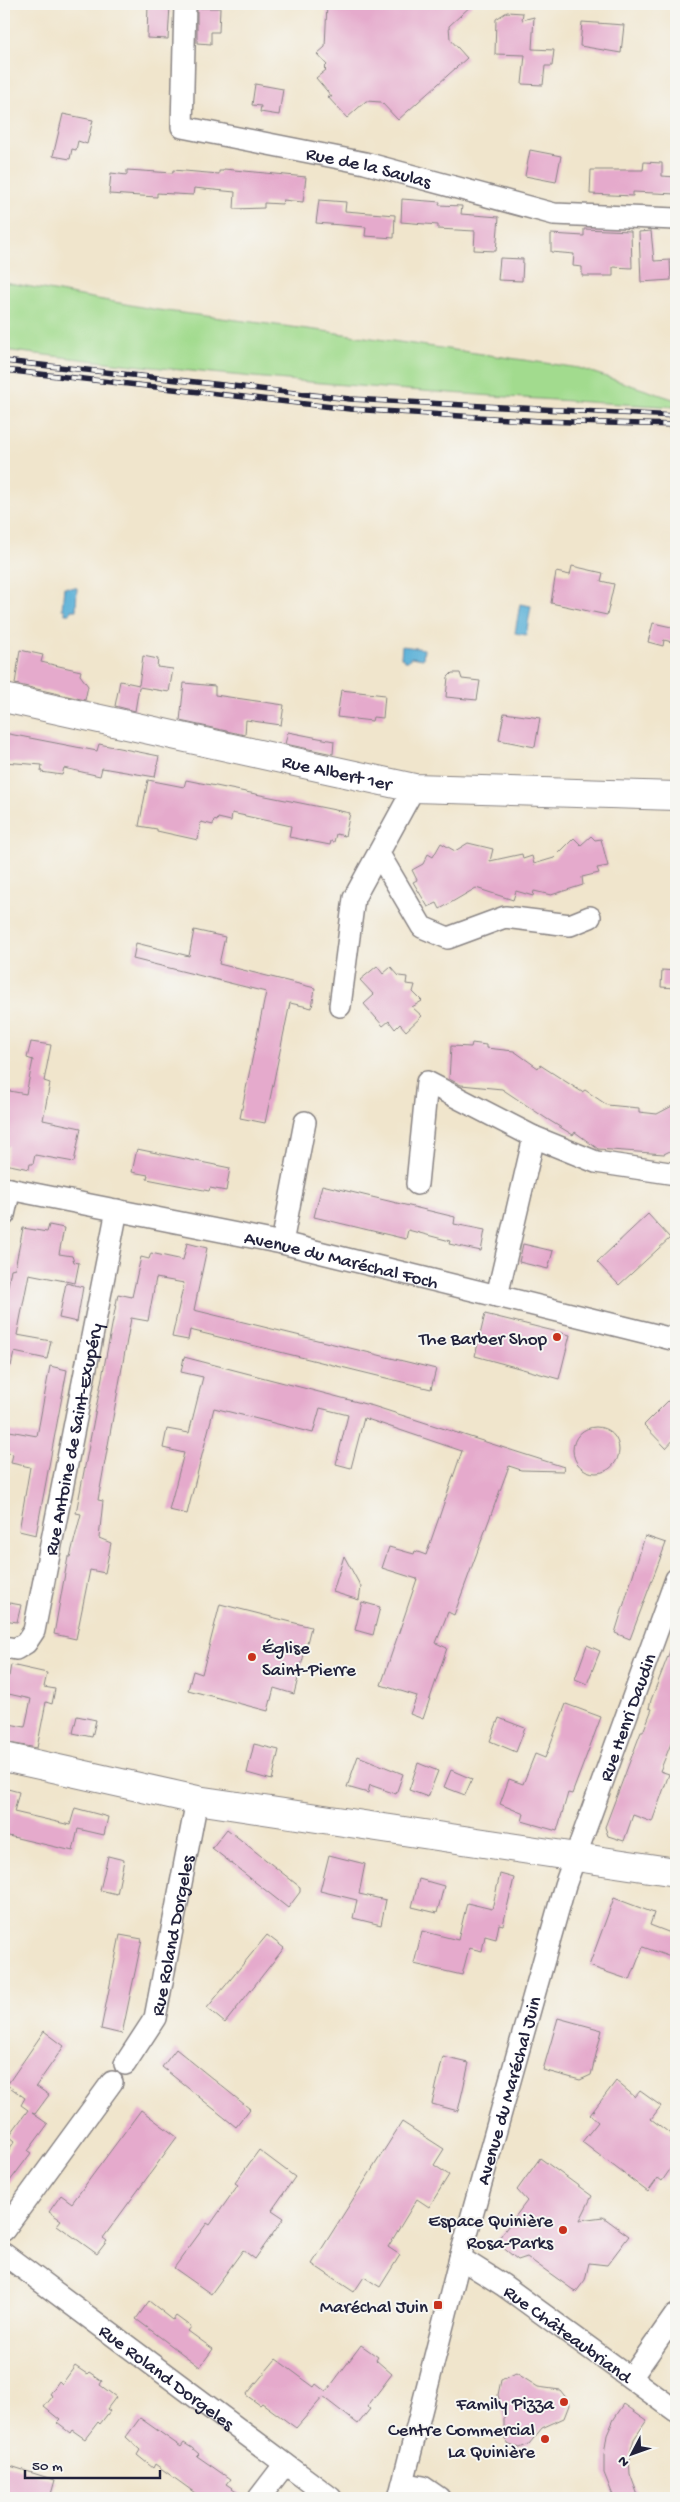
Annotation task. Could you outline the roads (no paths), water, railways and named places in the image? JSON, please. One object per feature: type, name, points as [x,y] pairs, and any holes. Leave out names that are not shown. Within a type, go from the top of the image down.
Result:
[{"type":"street","name":"Rue de la Saulas","points":[[185,4],[182,127],[365,163],[554,214],[676,219]]},
{"type":"street","name":"Rue Albert 1er","points":[[4,698],[414,788],[676,796]]},
{"type":"street","points":[[340,1006],[354,898],[414,788]]},
{"type":"street","points":[[379,854],[422,927],[448,938],[505,917],[570,925],[590,918]]},
{"type":"street","points":[[416,1184],[427,1082],[534,1137],[596,1162],[676,1174]]},
{"type":"street","points":[[282,1243],[305,1122]]},
{"type":"street","points":[[497,1296],[534,1137]]},
{"type":"street","points":[[4,1215],[7,1189]]},
{"type":"street","name":"Avenue du Maréchal Foch","points":[[7,1189],[282,1243],[676,1340]]},
{"type":"street","name":"Rue Antoine de Saint-Exupéry","points":[[4,1646],[16,1649],[26,1643],[34,1631],[116,1210]]},
{"type":"street","name":"Rue Henri Daudin","points":[[574,1856],[676,1579]]},
{"type":"street","points":[[4,1757],[197,1800],[676,1872]]},
{"type":"street","name":"Rue Roland Dorgeles","points":[[125,2064],[155,2018],[197,1800]]},
{"type":"street","name":"Avenue du Maréchal Juin","points":[[401,2491],[460,2258],[574,1856]]},
{"type":"street","points":[[4,2230],[112,2082]]},
{"type":"street","name":"Rue Roland Dorgeles","points":[[4,2254],[332,2498]]},
{"type":"street","name":"Rue Châteaubriand","points":[[460,2258],[503,2285],[676,2411]]},
{"type":"street","points":[[631,2378],[676,2314]]},
{"type":"street","points":[[259,2498],[285,2464]]},
{"type":"street","points":[[401,2491],[423,2487],[439,2498]]},
{"type":"water","points":[[64,587],[77,588],[76,610],[71,610],[70,614],[65,614],[65,610],[62,609]]},
{"type":"water","points":[[520,604],[531,606],[526,635],[515,633]]},
{"type":"water","points":[[402,646],[424,649],[423,659],[411,657],[408,661],[405,661],[401,657]]},
{"type":"railway","points":[[4,361],[350,399],[676,416]]},
{"type":"railway","points":[[4,370],[350,409],[540,421],[676,425]]},
{"type":"place","name":"The Barber Shop","points":[[557,1337]]},
{"type":"place","name":"Église Saint-Pierre","points":[[252,1657]]},
{"type":"place","name":"Espace Quinière Rosa-Parks","points":[[563,2230]]},
{"type":"place","name":"Maréchal Juin","points":[[438,2305]]},
{"type":"place","name":"Family Pizza","points":[[564,2402]]},
{"type":"place","name":"Centre Commercial La Quinière","points":[[545,2439]]}]
